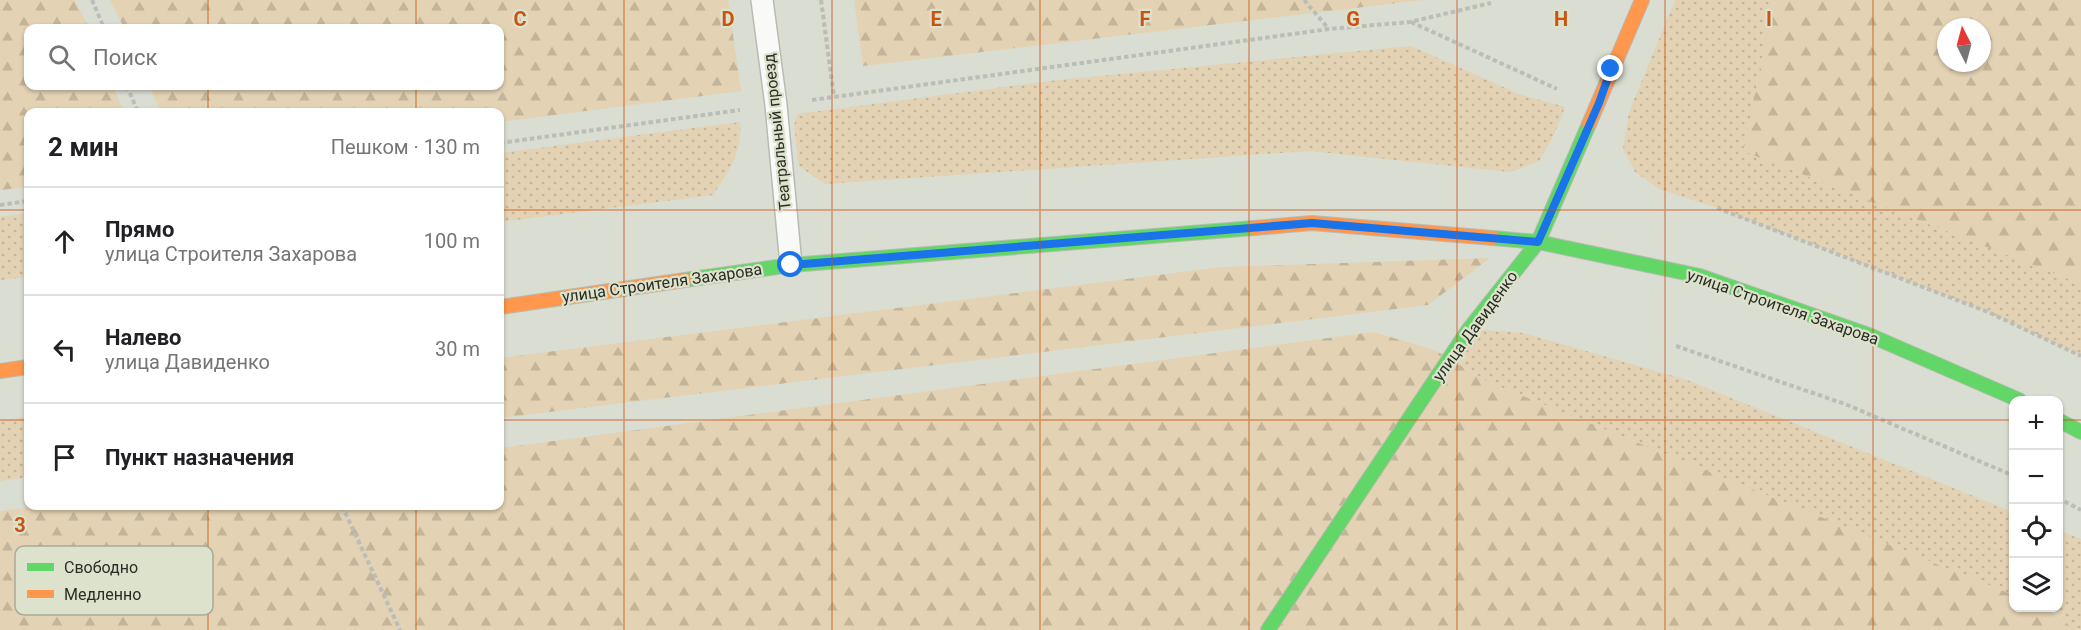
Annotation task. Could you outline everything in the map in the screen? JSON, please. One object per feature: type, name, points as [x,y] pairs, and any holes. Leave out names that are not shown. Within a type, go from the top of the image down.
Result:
[{"type":"street","name":"улица Давиденко","points":[[1268,630],[1469,329],[1538,242],[1642,0]]},
{"type":"street","name":"улица Строителя Захарова","points":[[504,306],[791,265],[1312,223],[1538,242],[1700,276],[1869,334],[2010,396]]},
{"type":"street","points":[[0,371],[24,368]]},
{"type":"street","points":[[2063,423],[2081,432]]},
{"type":"lane","name":"Театральный проезд","points":[[762,0],[776,105],[791,265]]},
{"type":"path","points":[[92,0],[102,24]]},
{"type":"path","points":[[821,0],[834,97]]},
{"type":"path","points":[[1304,0],[1329,29]]},
{"type":"path","points":[[504,141],[1329,29],[1410,22],[1491,3]]},
{"type":"path","points":[[1410,22],[1557,89]]},
{"type":"path","points":[[129,90],[136,108]]},
{"type":"path","points":[[0,205],[24,202]]},
{"type":"path","points":[[1717,208],[1988,312],[2081,356]]},
{"type":"path","points":[[1676,346],[1845,404],[2009,474]]},
{"type":"path","points":[[2063,501],[2081,510]]},
{"type":"path","points":[[344,510],[400,630]]},
{"type":"green space","points":[[0,0],[75,0],[87,24],[24,24],[24,90],[115,90],[122,108],[24,108],[24,187],[0,190]]},
{"type":"green space","points":[[110,0],[728,0],[741,91],[504,121],[504,108],[159,108],[151,90],[504,90],[504,24],[122,24]]},
{"type":"green space","points":[[854,0],[1423,0],[863,66]]},
{"type":"green space","points":[[1675,0],[1774,0],[1744,151],[2081,284],[2081,356],[1988,312],[1717,208],[1659,189],[1635,172],[1623,149],[1629,112]]},
{"type":"green space","points":[[1774,0],[2081,0],[2081,284],[1743,151]]},
{"type":"green space","points":[[1411,46],[1519,94],[1565,107],[1554,135],[1539,161],[1510,172],[1309,151],[825,184],[799,166],[794,126],[797,114],[1058,80]]},
{"type":"green space","points":[[740,122],[737,152],[713,195],[504,221],[504,152]]},
{"type":"green space","points":[[24,214],[24,277],[0,280],[0,217]]},
{"type":"green space","points":[[1490,258],[1428,305],[504,418],[504,357],[1222,267]]},
{"type":"green space","points":[[1469,329],[1523,333],[1687,380],[2009,510],[2009,593],[1486,381],[1449,358]]},
{"type":"green space","points":[[1373,332],[1435,350],[1486,381],[2009,593],[2009,612],[2053,612],[2074,630],[0,630],[0,511],[24,508],[24,510],[504,510],[504,447]]},
{"type":"green space","points":[[24,418],[24,478],[0,481],[0,421]]},
{"type":"green space","points":[[2063,532],[2081,539],[2081,630],[2074,630],[2055,612],[2063,612]]},
{"type":"traffic: fast","points":[[1268,630],[1469,329],[1538,242],[1589,124]]},
{"type":"traffic: fast","points":[[685,280],[791,265],[1254,228]]},
{"type":"traffic: fast","points":[[1493,238],[1538,242],[1700,276],[1869,335],[2010,396]]},
{"type":"traffic: fast","points":[[2063,423],[2081,432]]},
{"type":"traffic: slow","points":[[1589,124],[1642,0]]},
{"type":"traffic: slow","points":[[1254,228],[1312,223],[1493,238]]},
{"type":"traffic: slow","points":[[504,306],[685,280]]},
{"type":"traffic: slow","points":[[0,371],[24,368]]},
{"type":"route","points":[[791,265],[1312,223],[1538,242],[1599,103],[1611,69]]}]
